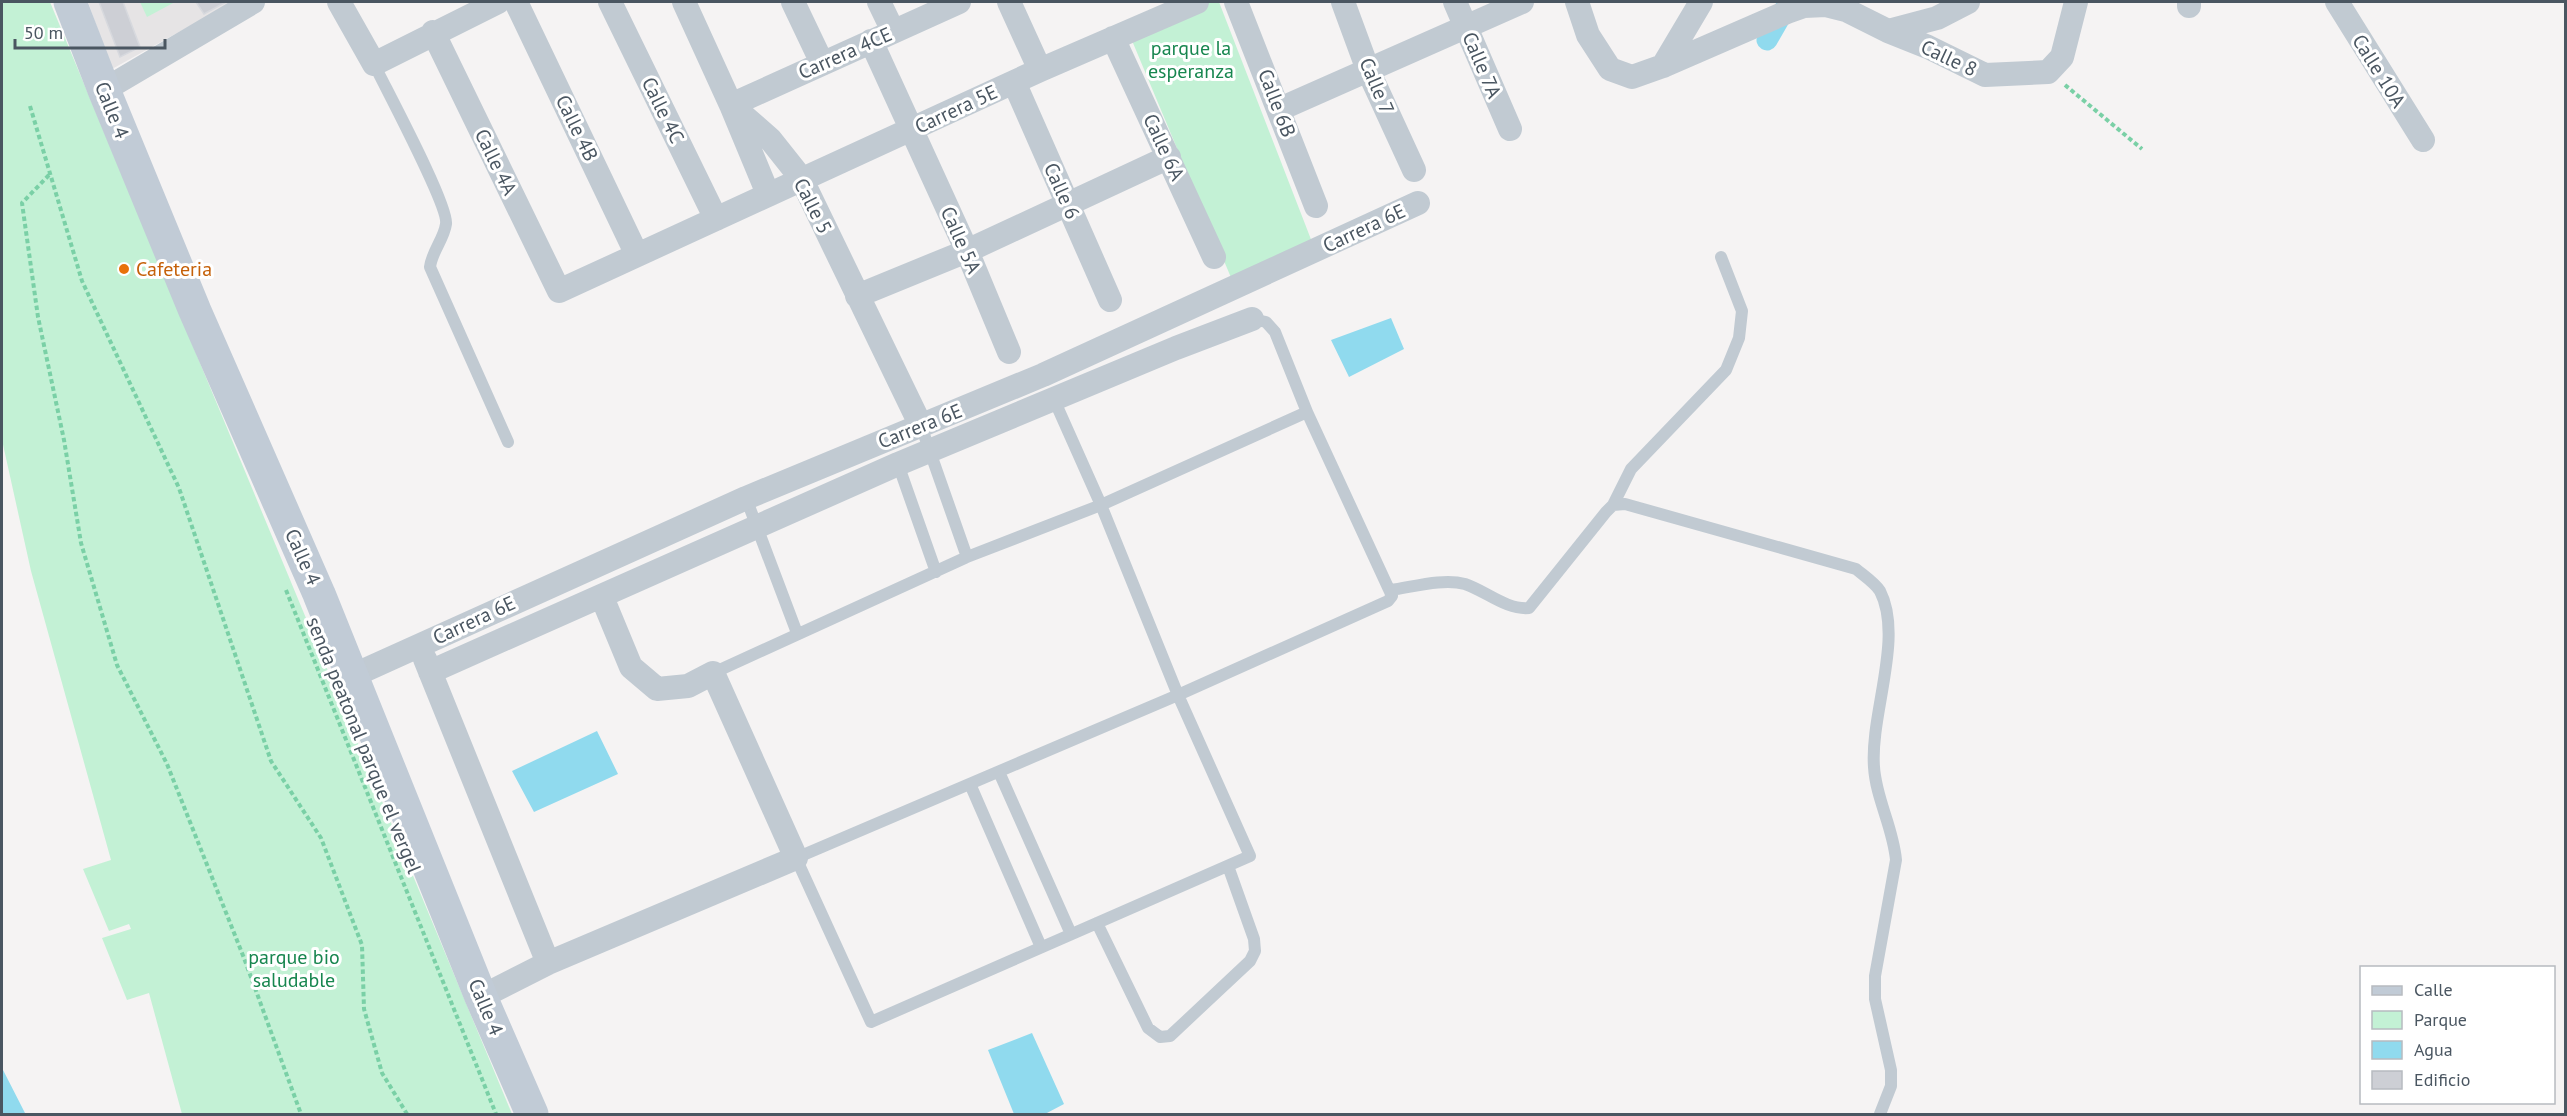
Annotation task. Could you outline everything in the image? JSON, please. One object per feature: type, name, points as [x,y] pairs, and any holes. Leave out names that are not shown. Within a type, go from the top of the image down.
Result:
[{"type":"street","name":"Calle 4","points":[[70,2],[195,311],[319,594],[481,997],[532,1114]]},
{"type":"street","points":[[104,90],[253,2]]},
{"type":"street","points":[[339,2],[374,64],[498,2]]},
{"type":"street","name":"Calle 4B","points":[[516,2],[638,255]]},
{"type":"street","name":"Calle 4C","points":[[610,2],[716,219]]},
{"type":"street","name":"Calle 5","points":[[684,2],[731,105],[770,139],[801,178],[856,296],[921,426]]},
{"type":"street","points":[[793,2],[822,63]]},
{"type":"street","points":[[879,2],[893,31]]},
{"type":"street","name":"Carrera 4CE","points":[[731,105],[959,2]]},
{"type":"street","points":[[1009,2],[1040,70]]},
{"type":"street","name":"Carrera 5E","points":[[559,291],[801,178],[1197,2]]},
{"type":"street","name":"Calle 6B","points":[[1236,2],[1280,109],[1316,206]]},
{"type":"street","name":"Calle 7","points":[[1343,2],[1368,70],[1414,170]]},
{"type":"street","name":"Calle 7A","points":[[1455,2],[1510,129]]},
{"type":"street","points":[[1280,109],[1522,2]]},
{"type":"street","name":"Calle 8","points":[[1577,2],[1588,35],[1610,69],[1632,77],[1663,66],[1779,15],[1804,6],[1826,5],[1846,10],[1985,75],[2048,72]]},
{"type":"street","points":[[1663,66],[1701,2]]},
{"type":"street","points":[[1888,31],[1938,18],[1968,2]]},
{"type":"street","points":[[2048,72],[2062,57],[2076,2]]},
{"type":"street","name":"Calle 10A","points":[[2345,5],[2423,140]]},
{"type":"street","name":"Calle 4A","points":[[434,32],[559,291]]},
{"type":"street","name":"Calle 6A","points":[[1113,38],[1214,257]]},
{"type":"street","name":"Calle 5A","points":[[871,41],[967,251],[1009,352]]},
{"type":"street","name":"Calle 6","points":[[1014,82],[1110,300]]},
{"type":"street","points":[[731,105],[768,194]]},
{"type":"street","points":[[856,296],[967,251],[1068,202],[1169,157]]},
{"type":"street","name":"Carrera 6E","points":[[352,676],[746,498],[1043,375],[1418,202]]},
{"type":"street","name":"Carrera 6E","points":[[430,672],[898,464],[1176,348],[1252,319]]},
{"type":"street","points":[[1164,321],[1176,348]]},
{"type":"street","points":[[1103,348],[1114,374]]},
{"type":"street","points":[[885,439],[898,464]]},
{"type":"street","points":[[614,557],[626,586]]},
{"type":"street","points":[[481,997],[548,963],[796,858],[712,673],[688,686],[657,689],[631,667],[602,597]]},
{"type":"street","points":[[516,600],[527,630]]},
{"type":"street","points":[[420,645],[548,963]]},
{"type":"lane","points":[[374,64],[440,198],[447,223],[431,258],[430,267],[508,442]]},
{"type":"lane","points":[[1391,590],[1454,582],[1466,585],[1518,609],[1529,608],[1613,505],[1631,469],[1726,370],[1738,338],[1742,311],[1721,257]]},
{"type":"lane","points":[[1043,375],[1101,505],[1178,695],[1250,856],[871,1022],[796,858],[1178,695],[1388,601],[1392,596],[1307,412],[1275,333],[1266,322],[1252,319]]},
{"type":"lane","points":[[712,673],[967,557],[1101,505],[1307,412]]},
{"type":"lane","points":[[921,426],[967,557]]},
{"type":"lane","points":[[898,464],[936,572]]},
{"type":"lane","points":[[746,498],[797,633]]},
{"type":"lane","points":[[1613,505],[1625,504],[1856,569],[1879,589],[1890,619],[1874,764],[1877,792],[1894,844],[1896,860],[1875,976],[1875,999],[1891,1070],[1891,1086],[1880,1114]]},
{"type":"lane","points":[[999,772],[1071,934]]},
{"type":"lane","points":[[970,784],[1041,947]]},
{"type":"lane","points":[[1097,923],[1148,1028],[1160,1037],[1170,1036],[1250,961],[1256,951],[1254,939],[1228,866]]},
{"type":"path","points":[[2048,72],[2142,149]]},
{"type":"path","points":[[30,106],[82,280],[179,488],[271,761],[321,838],[362,945],[364,1009],[382,1073],[407,1114]]},
{"type":"path","points":[[49,175],[22,203],[38,317],[64,440],[81,543],[117,665],[167,764],[244,958],[301,1114]]},
{"type":"path","name":"senda peatonal parque el vergel","points":[[284,583],[496,1114]]},
{"type":"shaded area","points":[[88,2],[233,2],[112,69]]},
{"type":"green space","name":"parque bio saludable","points":[[2,2],[50,2],[512,1114],[182,1114],[149,993],[127,1000],[102,938],[131,929],[129,924],[109,931],[83,869],[111,860],[31,571],[2,440]]},
{"type":"green space","points":[[140,2],[175,2],[147,17]]},
{"type":"green space","name":"parque la esperanza","points":[[1197,2],[1219,2],[1312,242],[1232,280],[1128,31]]},
{"type":"water","points":[[1391,318],[1404,349],[1349,377],[1331,340]]},
{"type":"water","points":[[597,731],[618,774],[534,812],[512,771]]},
{"type":"water","points":[[1032,1033],[1064,1104],[1045,1114],[1014,1114],[988,1050]]},
{"type":"water","points":[[2,1068],[25,1113],[26,1114],[2,1114]]},
{"type":"building","points":[[99,2],[123,2],[140,47],[120,57]]},
{"type":"building","points":[[196,2],[226,2],[204,14]]},
{"type":"waterway","points":[[1767,40],[1786,7]]},
{"type":"place","name":"Cafeteria","points":[[124,269]]}]
